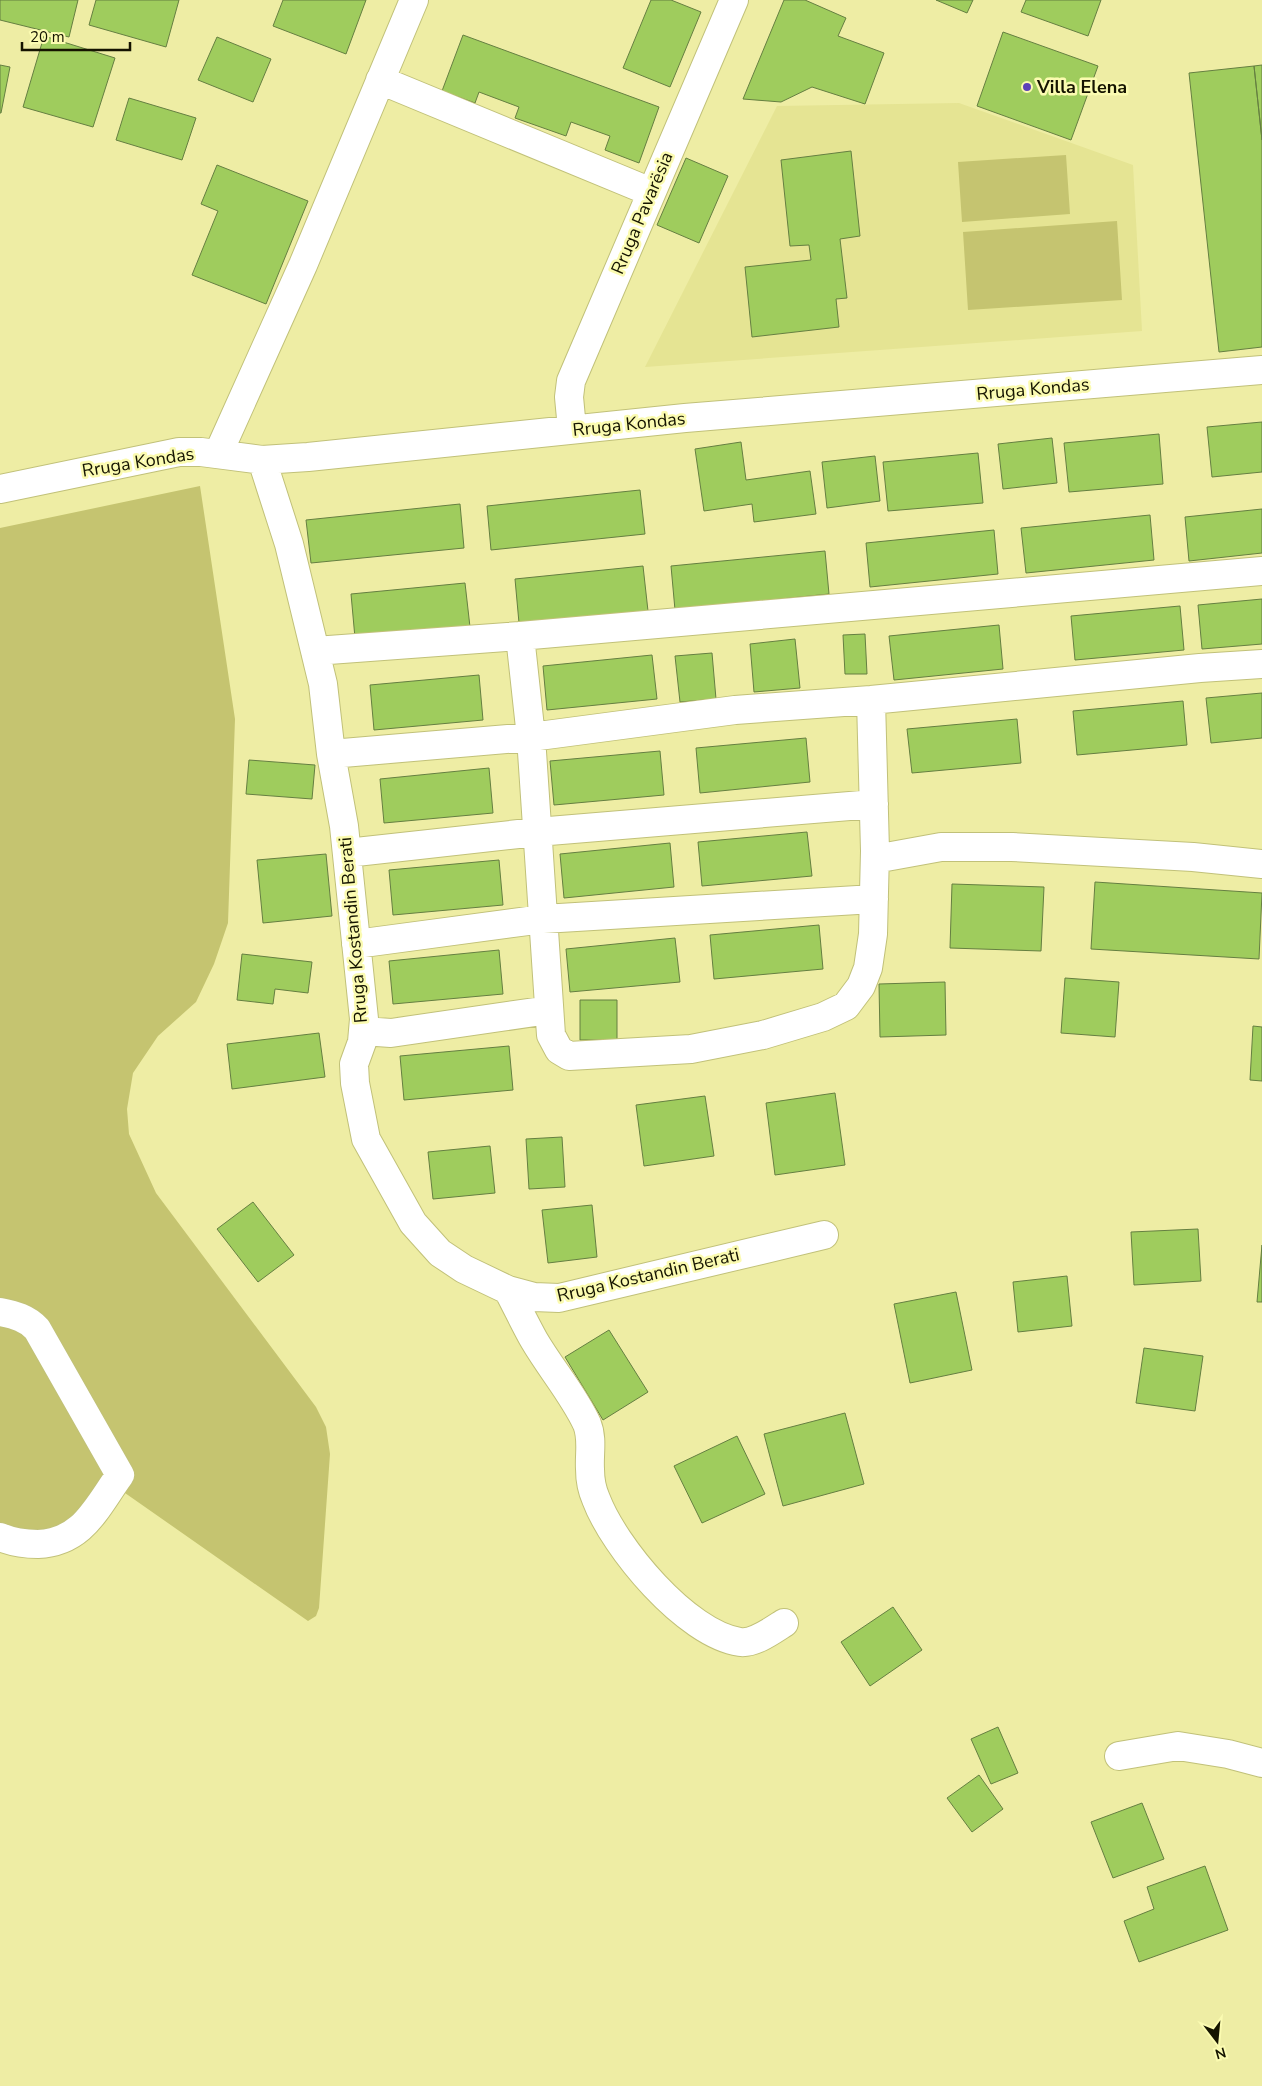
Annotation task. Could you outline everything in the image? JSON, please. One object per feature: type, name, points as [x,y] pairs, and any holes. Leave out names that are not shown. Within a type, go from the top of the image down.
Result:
[{"type":"street","points":[[218,454],[303,265],[414,0]]},
{"type":"street","name":"Rruga Pavarësia","points":[[572,429],[569,397],[570,380],[651,192],[725,3]]},
{"type":"street","points":[[380,80],[651,192]]},
{"type":"street","name":"Rruga Kondas","points":[[0,489],[178,452],[201,452],[262,460],[308,457],[572,429],[1262,370]]},
{"type":"street","name":"Rruga Kostandin Berati","points":[[262,460],[289,544],[323,684],[331,754],[347,853],[364,1018],[362,1042],[354,1064],[355,1083],[366,1139],[412,1223],[440,1253],[464,1269],[508,1290],[534,1297],[559,1298],[824,1235]]},
{"type":"street","points":[[315,651],[520,636],[1262,571]]},
{"type":"street","points":[[520,636],[531,737],[551,1035],[559,1050],[569,1056],[691,1049],[763,1036],[823,1017],[846,1006],[861,986],[868,968],[873,934],[875,859],[871,700]]},
{"type":"street","points":[[331,754],[531,737],[735,710],[871,700],[1200,668],[1262,664]]},
{"type":"street","points":[[347,853],[538,832],[874,804]]},
{"type":"street","points":[[875,859],[941,847],[1012,847],[1193,857],[1262,864]]},
{"type":"street","points":[[356,944],[543,919],[874,899]]},
{"type":"street","points":[[362,1031],[391,1033],[549,1010]]},
{"type":"street","points":[[508,1290],[534,1339],[579,1407],[588,1427],[591,1448],[590,1470],[595,1497],[607,1524],[649,1578],[687,1617],[713,1634],[741,1642],[765,1635],[784,1622]]},
{"type":"street","points":[[0,1312],[30,1321],[38,1329],[120,1475],[84,1524],[68,1537],[53,1543],[35,1544],[16,1543],[0,1537]]},
{"type":"street","points":[[1119,1756],[1178,1746],[1228,1754],[1262,1763]]},
{"type":"shaded area","points":[[959,103],[1133,165],[1142,331],[645,367],[777,106]]},
{"type":"shaded area","points":[[1066,155],[1070,214],[962,222],[958,162]]},
{"type":"shaded area","points":[[1117,221],[1122,300],[968,310],[963,232]]},
{"type":"shaded area","points":[[200,486],[235,719],[228,923],[214,964],[196,1002],[158,1036],[133,1073],[127,1109],[129,1134],[156,1193],[316,1407],[326,1427],[330,1454],[319,1608],[316,1616],[308,1621],[125,1493],[106,1520],[89,1534],[0,1529],[0,528]]},
{"type":"building","points":[[0,0],[78,0],[69,37],[0,20]]},
{"type":"building","points":[[96,0],[179,0],[166,47],[89,25]]},
{"type":"building","points":[[283,0],[366,0],[346,54],[273,26]]},
{"type":"building","points":[[651,0],[671,0],[701,12],[670,87],[623,68]]},
{"type":"building","points":[[784,0],[805,0],[846,18],[838,36],[884,53],[865,104],[812,87],[781,102],[743,99]]},
{"type":"building","points":[[936,0],[973,0],[967,13]]},
{"type":"building","points":[[1026,0],[1101,0],[1088,36],[1021,12]]},
{"type":"building","points":[[1003,32],[1098,66],[1071,140],[977,106]]},
{"type":"building","points":[[463,35],[659,107],[639,163],[605,150],[610,136],[571,122],[566,136],[515,118],[519,107],[479,92],[475,103],[442,91]]},
{"type":"building","points":[[44,36],[115,58],[93,127],[23,107]]},
{"type":"building","points":[[217,37],[271,59],[253,102],[198,80]]},
{"type":"building","points":[[0,65],[10,67],[1,113],[0,113]]},
{"type":"building","points":[[1262,65],[1262,140],[1254,66]]},
{"type":"building","points":[[1254,66],[1262,140],[1262,347],[1219,352],[1189,73]]},
{"type":"building","points":[[129,98],[196,118],[182,160],[116,140]]},
{"type":"building","points":[[851,151],[860,236],[840,239],[847,298],[836,299],[839,327],[752,337],[745,267],[811,260],[809,245],[790,246],[781,160]]},
{"type":"building","points":[[686,158],[728,176],[699,243],[657,225]]},
{"type":"building","points":[[217,165],[308,201],[266,304],[192,275],[218,211],[201,204]]},
{"type":"building","points":[[1262,422],[1262,472],[1212,477],[1207,427]]},
{"type":"building","points":[[1159,434],[1163,484],[1069,492],[1064,443]]},
{"type":"building","points":[[1052,438],[1057,483],[1003,489],[998,444]]},
{"type":"building","points":[[741,442],[746,480],[810,471],[816,514],[754,522],[752,504],[704,511],[695,449]]},
{"type":"building","points":[[978,453],[983,503],[888,511],[883,462]]},
{"type":"building","points":[[875,456],[880,501],[827,508],[822,462]]},
{"type":"building","points":[[640,490],[645,534],[491,550],[487,506]]},
{"type":"building","points":[[460,504],[464,548],[311,563],[306,520]]},
{"type":"building","points":[[1262,509],[1262,553],[1189,561],[1185,517]]},
{"type":"building","points":[[1150,515],[1154,560],[1026,573],[1021,528]]},
{"type":"building","points":[[994,530],[998,574],[870,587],[866,543]]},
{"type":"building","points":[[825,551],[829,594],[675,610],[671,566]]},
{"type":"building","points":[[643,566],[648,611],[519,623],[515,579]]},
{"type":"building","points":[[465,583],[470,627],[355,638],[351,594]]},
{"type":"building","points":[[1262,599],[1262,644],[1202,649],[1198,605]]},
{"type":"building","points":[[1180,606],[1184,650],[1075,660],[1071,616]]},
{"type":"building","points":[[999,625],[1003,669],[894,680],[889,636]]},
{"type":"building","points":[[865,634],[867,674],[845,674],[843,635]]},
{"type":"building","points":[[795,639],[800,688],[754,692],[750,644]]},
{"type":"building","points":[[712,653],[716,699],[680,702],[675,656]]},
{"type":"building","points":[[652,655],[657,699],[547,710],[543,666]]},
{"type":"building","points":[[479,675],[483,720],[374,730],[370,685]]},
{"type":"building","points":[[1262,693],[1262,738],[1211,743],[1206,698]]},
{"type":"building","points":[[1183,701],[1187,745],[1077,755],[1073,711]]},
{"type":"building","points":[[1017,719],[1021,763],[912,773],[907,729]]},
{"type":"building","points":[[806,738],[810,782],[700,793],[696,748]]},
{"type":"building","points":[[660,751],[664,795],[554,805],[550,761]]},
{"type":"building","points":[[249,760],[315,765],[312,799],[246,794]]},
{"type":"building","points":[[489,768],[493,813],[384,823],[380,779]]},
{"type":"building","points":[[807,832],[812,876],[702,886],[698,842]]},
{"type":"building","points":[[670,843],[674,887],[564,898],[560,854]]},
{"type":"building","points":[[326,854],[332,916],[263,923],[257,860]]},
{"type":"building","points":[[499,860],[503,905],[393,915],[389,870]]},
{"type":"building","points":[[1095,882],[1262,893],[1259,959],[1091,949]]},
{"type":"building","points":[[952,884],[1044,887],[1041,951],[950,948]]},
{"type":"building","points":[[819,925],[823,969],[714,979],[710,935]]},
{"type":"building","points":[[675,938],[680,982],[570,992],[566,949]]},
{"type":"building","points":[[499,950],[503,994],[393,1004],[389,961]]},
{"type":"building","points":[[242,954],[312,962],[308,993],[275,989],[273,1004],[237,1000]]},
{"type":"building","points":[[1065,978],[1119,982],[1115,1037],[1061,1033]]},
{"type":"building","points":[[945,982],[946,1035],[880,1037],[879,984]]},
{"type":"building","points":[[580,1000],[617,1000],[617,1040],[580,1040]]},
{"type":"building","points":[[1253,1026],[1262,1027],[1262,1081],[1250,1080]]},
{"type":"building","points":[[319,1033],[325,1077],[232,1089],[227,1044]]},
{"type":"building","points":[[509,1046],[513,1090],[404,1100],[400,1056]]},
{"type":"building","points":[[835,1093],[845,1165],[775,1175],[766,1103]]},
{"type":"building","points":[[705,1096],[714,1156],[644,1166],[636,1105]]},
{"type":"building","points":[[562,1137],[565,1187],[529,1189],[526,1139]]},
{"type":"building","points":[[490,1146],[495,1193],[433,1199],[428,1152]]},
{"type":"building","points":[[253,1202],[294,1255],[258,1282],[217,1229]]},
{"type":"building","points":[[592,1205],[597,1257],[548,1263],[542,1210]]},
{"type":"building","points":[[1198,1229],[1201,1281],[1134,1285],[1131,1232]]},
{"type":"building","points":[[1262,1245],[1262,1302],[1257,1302]]},
{"type":"building","points":[[1067,1276],[1072,1326],[1018,1332],[1013,1282]]},
{"type":"building","points":[[956,1292],[972,1370],[910,1383],[894,1304]]},
{"type":"building","points":[[609,1330],[648,1392],[603,1420],[565,1357]]},
{"type":"building","points":[[1144,1348],[1203,1356],[1195,1411],[1136,1403]]},
{"type":"building","points":[[845,1413],[864,1484],[783,1506],[764,1434]]},
{"type":"building","points":[[737,1436],[765,1494],[702,1523],[674,1466]]},
{"type":"building","points":[[893,1607],[922,1650],[870,1686],[841,1642]]},
{"type":"building","points":[[998,1727],[1018,1773],[991,1784],[971,1739]]},
{"type":"building","points":[[979,1775],[1003,1809],[972,1832],[947,1798]]},
{"type":"building","points":[[1142,1803],[1164,1859],[1113,1878],[1091,1822]]},
{"type":"building","points":[[1205,1866],[1228,1930],[1139,1962],[1124,1921],[1154,1909],[1147,1887]]},
{"type":"place","name":"Villa Elena","points":[[1027,87]]}]
